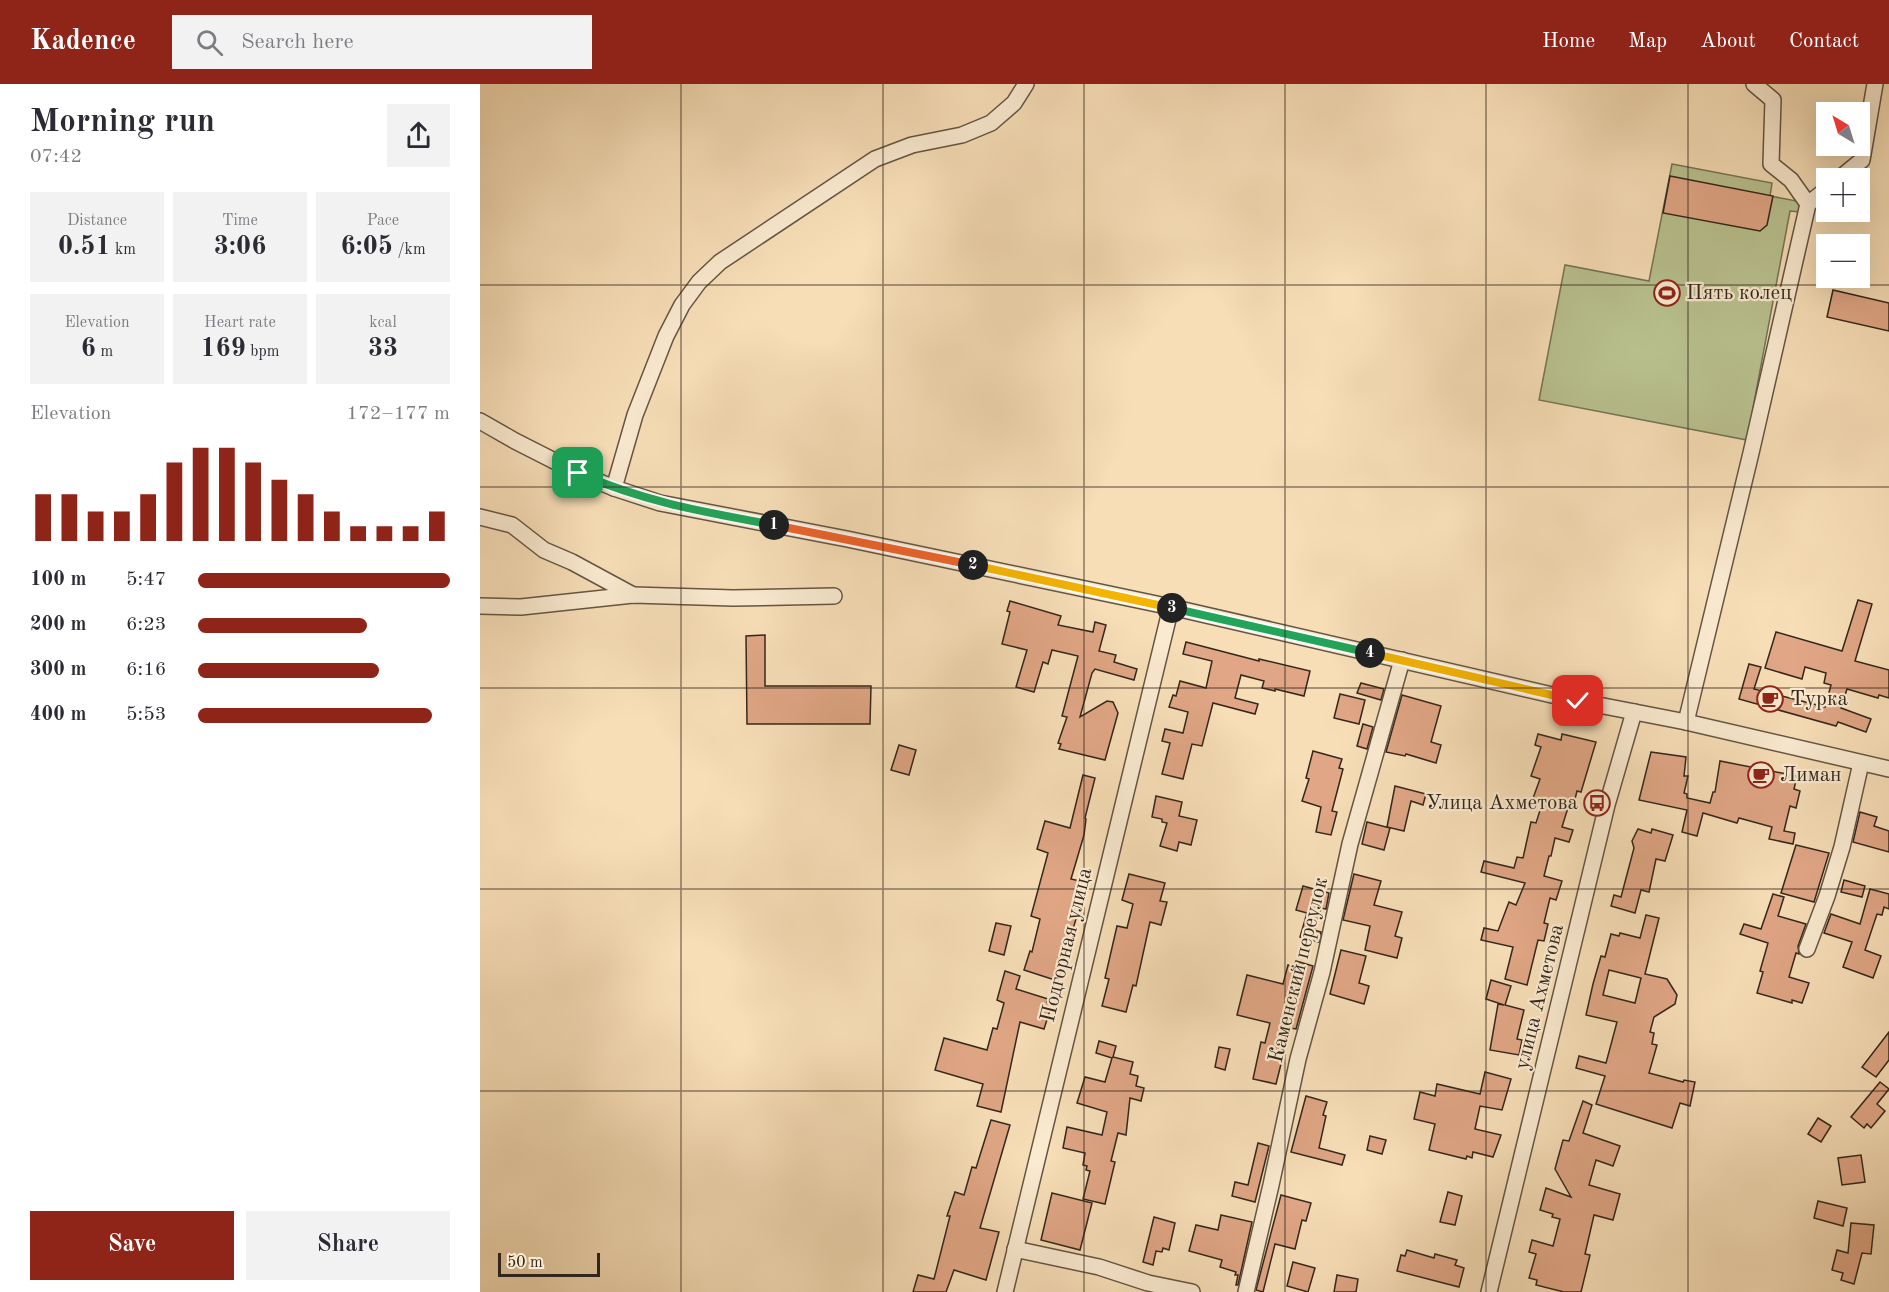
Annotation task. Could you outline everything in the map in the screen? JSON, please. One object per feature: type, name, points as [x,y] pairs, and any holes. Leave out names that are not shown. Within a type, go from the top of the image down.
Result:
[{"type":"street","points":[[614,488],[635,416],[666,336],[682,305],[699,282],[720,262],[875,159],[912,145],[962,135],[991,123],[1014,103],[1026,84]]},
{"type":"street","points":[[1754,84],[1773,100],[1771,164],[1791,180],[1808,204]]},
{"type":"street","points":[[1852,168],[1862,160],[1875,84]]},
{"type":"street","points":[[1686,722],[1808,204],[1816,198]]},
{"type":"street","points":[[480,421],[555,462],[614,488],[652,501],[848,539],[1171,607],[1578,701],[1686,722],[1889,769]]},
{"type":"street","points":[[480,517],[512,525],[544,550],[572,562],[633,595]]},
{"type":"street","points":[[480,606],[521,607],[633,595],[733,598],[834,596]]},
{"type":"street","name":"Подгорная улица","points":[[1005,1292],[1171,607]]},
{"type":"street","name":"Каменский переулок","points":[[1246,1292],[1298,1059],[1322,972],[1350,844],[1402,660]]},
{"type":"street","name":"улица Ахметова","points":[[1489,1292],[1605,816],[1634,712]]},
{"type":"street","points":[[1807,949],[1842,847],[1861,763]]},
{"type":"street","points":[[1015,1249],[1098,1267],[1148,1283],[1192,1292]]},
{"type":"green space","name":"Пять колец","points":[[1672,164],[1772,183],[1770,196],[1802,202],[1800,212],[1790,211],[1747,440],[1539,400],[1565,265],[1649,281]]},
{"type":"building","points":[[1670,176],[1773,196],[1767,225],[1760,231],[1663,213]]},
{"type":"building","points":[[1833,290],[1889,303],[1889,331],[1827,317]]},
{"type":"building","points":[[1858,600],[1872,604],[1855,661],[1889,670],[1889,698],[1879,695],[1878,698],[1847,689],[1841,708],[1871,719],[1866,732],[1838,722],[1836,726],[1739,699],[1749,664],[1761,667],[1754,689],[1825,707],[1831,685],[1824,683],[1826,673],[1805,667],[1802,679],[1765,668],[1776,632],[1842,651]]},
{"type":"building","points":[[1010,601],[1061,616],[1058,625],[1093,632],[1095,622],[1106,625],[1099,651],[1116,655],[1114,662],[1137,669],[1134,680],[1095,669],[1092,673],[1080,717],[1107,701],[1113,702],[1118,713],[1105,760],[1059,749],[1061,744],[1058,743],[1067,717],[1062,716],[1078,656],[1052,650],[1048,664],[1043,662],[1034,692],[1016,687],[1027,650],[1002,644],[1010,612],[1007,611]]},
{"type":"building","points":[[765,635],[765,686],[871,686],[870,724],[747,724],[746,636]]},
{"type":"building","points":[[1186,642],[1259,661],[1259,659],[1310,671],[1304,696],[1262,688],[1264,681],[1241,675],[1235,698],[1258,704],[1255,714],[1213,703],[1202,746],[1192,744],[1183,779],[1162,774],[1170,743],[1162,741],[1165,729],[1183,733],[1188,712],[1169,707],[1173,695],[1176,696],[1180,681],[1206,688],[1212,661],[1183,654]]},
{"type":"building","points":[[1361,683],[1384,689],[1381,700],[1357,693]]},
{"type":"building","points":[[1340,694],[1365,700],[1359,724],[1334,718]]},
{"type":"building","points":[[1402,695],[1441,706],[1431,742],[1441,745],[1436,763],[1406,754],[1405,756],[1386,752]]},
{"type":"building","points":[[1363,724],[1373,727],[1367,749],[1357,746]]},
{"type":"building","points":[[1538,734],[1561,740],[1562,734],[1596,742],[1581,792],[1577,791],[1575,799],[1571,798],[1562,827],[1573,830],[1569,842],[1555,838],[1551,856],[1549,856],[1544,876],[1562,881],[1556,900],[1550,898],[1544,923],[1548,924],[1544,941],[1538,940],[1527,985],[1505,979],[1513,947],[1481,940],[1484,928],[1498,931],[1509,902],[1516,905],[1525,883],[1481,872],[1484,861],[1514,868],[1517,857],[1523,858],[1531,822],[1536,823],[1542,804],[1532,801],[1540,779],[1531,776],[1541,747],[1535,745]]},
{"type":"building","points":[[899,745],[916,750],[909,775],[891,770]]},
{"type":"building","points":[[1313,751],[1342,759],[1339,768],[1343,769],[1332,811],[1337,812],[1331,835],[1316,832],[1321,807],[1302,801],[1309,779],[1306,778]]},
{"type":"building","points":[[1651,752],[1686,757],[1684,776],[1688,776],[1684,793],[1687,794],[1687,798],[1710,803],[1713,792],[1715,792],[1720,761],[1797,776],[1794,789],[1800,791],[1796,808],[1790,806],[1784,831],[1795,833],[1793,844],[1769,839],[1772,827],[1739,818],[1737,823],[1703,813],[1697,836],[1682,832],[1687,810],[1639,800]]},
{"type":"building","points":[[1083,775],[1095,778],[1085,818],[1084,835],[1071,879],[1080,881],[1073,910],[1078,912],[1058,981],[1024,970],[1030,951],[1032,952],[1040,919],[1031,916],[1048,853],[1037,849],[1045,821],[1070,828]]},
{"type":"building","points":[[1395,786],[1426,794],[1423,805],[1411,801],[1404,831],[1387,827]]},
{"type":"building","points":[[1156,796],[1182,802],[1179,816],[1197,820],[1191,845],[1179,842],[1177,851],[1160,846],[1167,823],[1162,822],[1162,819],[1152,817]]},
{"type":"building","points":[[1860,812],[1877,817],[1874,826],[1889,831],[1889,852],[1853,842]]},
{"type":"building","points":[[1367,822],[1390,828],[1384,850],[1362,844]]},
{"type":"building","points":[[1638,829],[1651,833],[1652,829],[1673,835],[1665,861],[1656,859],[1649,892],[1641,890],[1635,913],[1611,906],[1614,895],[1621,897],[1634,848],[1632,841]]},
{"type":"building","points":[[1796,845],[1829,853],[1814,902],[1781,893]]},
{"type":"building","points":[[1129,874],[1165,883],[1160,901],[1167,902],[1161,925],[1150,922],[1136,986],[1133,985],[1126,1012],[1102,1006],[1109,979],[1105,978],[1117,926],[1127,928],[1133,904],[1122,900]]},
{"type":"building","points":[[1354,874],[1381,881],[1374,905],[1402,912],[1395,936],[1402,938],[1397,958],[1365,950],[1370,926],[1343,920]]},
{"type":"building","points":[[1844,880],[1865,886],[1862,897],[1841,892]]},
{"type":"building","points":[[1303,886],[1329,893],[1326,909],[1321,908],[1314,930],[1321,932],[1319,942],[1300,937],[1307,913],[1296,910]]},
{"type":"building","points":[[1870,889],[1889,894],[1889,909],[1884,907],[1882,915],[1877,914],[1865,950],[1881,956],[1873,978],[1843,967],[1852,942],[1824,933],[1831,914],[1860,924]]},
{"type":"building","points":[[1773,894],[1784,897],[1778,916],[1806,924],[1798,946],[1799,954],[1796,953],[1789,977],[1809,983],[1802,1003],[1792,1000],[1792,1003],[1757,993],[1768,943],[1740,934],[1744,924],[1761,929]]},
{"type":"building","points":[[1646,915],[1659,918],[1645,974],[1667,979],[1677,995],[1675,1004],[1654,1017],[1650,1032],[1654,1033],[1652,1044],[1657,1045],[1649,1073],[1683,1082],[1684,1080],[1695,1082],[1690,1106],[1680,1103],[1672,1128],[1596,1104],[1605,1076],[1576,1068],[1579,1056],[1606,1063],[1617,1022],[1586,1015],[1601,956],[1605,957],[1611,934],[1619,936],[1620,933],[1640,938]],"holes":[[[1609,970],[1641,978],[1635,1003],[1603,995]]]},
{"type":"building","points":[[996,923],[1011,926],[1004,955],[989,951]]},
{"type":"building","points":[[1341,950],[1366,956],[1359,983],[1369,986],[1364,1004],[1330,994]]},
{"type":"building","points":[[1296,961],[1313,966],[1296,1029],[1290,1028],[1276,1084],[1253,1079],[1261,1042],[1265,1043],[1270,1023],[1237,1015],[1247,975],[1283,984],[1288,965],[1294,967]]},
{"type":"building","points":[[1005,971],[1020,976],[1016,989],[1048,999],[1047,1002],[1052,1004],[1044,1029],[1020,1022],[1001,1112],[977,1106],[983,1084],[935,1070],[944,1038],[987,1050],[993,1028],[997,1029],[1004,1003],[997,1000]]},
{"type":"building","points":[[1491,980],[1511,986],[1505,1005],[1524,1010],[1517,1039],[1522,1040],[1519,1055],[1490,1050],[1498,1004],[1504,1005],[1486,999]]},
{"type":"building","points":[[1889,1032],[1889,1060],[1876,1077],[1862,1067]]},
{"type":"building","points":[[1099,1041],[1116,1046],[1113,1057],[1133,1062],[1130,1074],[1138,1076],[1136,1086],[1144,1088],[1141,1101],[1130,1098],[1126,1135],[1118,1133],[1111,1161],[1115,1162],[1105,1204],[1083,1199],[1090,1171],[1086,1170],[1087,1166],[1083,1165],[1085,1153],[1063,1148],[1067,1127],[1102,1135],[1107,1112],[1077,1103],[1085,1077],[1105,1082],[1112,1058],[1096,1053]]},
{"type":"building","points":[[1219,1047],[1230,1049],[1225,1070],[1215,1067]]},
{"type":"building","points":[[1485,1072],[1511,1079],[1502,1110],[1480,1106],[1475,1129],[1501,1135],[1493,1157],[1473,1152],[1472,1158],[1467,1156],[1466,1159],[1429,1150],[1435,1124],[1414,1119],[1420,1092],[1435,1096],[1437,1084],[1480,1094]]},
{"type":"building","points":[[1880,1082],[1889,1089],[1877,1104],[1885,1111],[1871,1128],[1867,1124],[1864,1128],[1851,1117]]},
{"type":"building","points":[[1306,1096],[1327,1102],[1319,1148],[1345,1155],[1342,1165],[1291,1152]]},
{"type":"building","points":[[1583,1101],[1592,1105],[1583,1133],[1620,1146],[1613,1166],[1596,1160],[1589,1185],[1620,1194],[1613,1220],[1594,1215],[1585,1254],[1590,1255],[1581,1292],[1564,1292],[1536,1285],[1537,1280],[1529,1278],[1536,1254],[1529,1252],[1532,1240],[1553,1246],[1560,1219],[1540,1210],[1546,1188],[1571,1197],[1555,1169],[1563,1140],[1569,1141]]},
{"type":"building","points":[[1818,1118],[1831,1126],[1821,1142],[1808,1134]]},
{"type":"building","points":[[991,1120],[1010,1125],[980,1228],[999,1232],[986,1280],[954,1270],[946,1292],[913,1292],[918,1275],[934,1279],[950,1216],[947,1216],[955,1192],[964,1195],[972,1167],[976,1168]]},
{"type":"building","points":[[1370,1136],[1386,1140],[1382,1154],[1367,1150]]},
{"type":"building","points":[[1258,1143],[1269,1146],[1255,1202],[1232,1196],[1235,1182],[1248,1185]]},
{"type":"building","points":[[1861,1155],[1865,1182],[1842,1185],[1838,1158]]},
{"type":"building","points":[[1448,1192],[1462,1196],[1455,1225],[1440,1222]]},
{"type":"building","points":[[1052,1193],[1092,1203],[1080,1250],[1041,1240]]},
{"type":"building","points":[[1281,1195],[1311,1203],[1306,1221],[1302,1220],[1295,1249],[1275,1244],[1263,1292],[1256,1290]]},
{"type":"building","points":[[1818,1201],[1847,1208],[1843,1226],[1814,1218]]},
{"type":"building","points":[[1221,1215],[1252,1222],[1238,1285],[1236,1285],[1238,1275],[1235,1275],[1236,1272],[1220,1267],[1222,1260],[1189,1251],[1196,1225],[1218,1230]]},
{"type":"building","points":[[1154,1217],[1175,1223],[1169,1250],[1163,1248],[1162,1252],[1156,1251],[1153,1265],[1143,1262]]},
{"type":"building","points":[[1851,1223],[1874,1225],[1871,1254],[1862,1253],[1854,1284],[1841,1280],[1843,1273],[1832,1270],[1837,1250],[1848,1253]]},
{"type":"building","points":[[1407,1250],[1434,1258],[1435,1254],[1457,1260],[1455,1265],[1464,1268],[1459,1287],[1397,1271],[1401,1255],[1405,1256]]},
{"type":"building","points":[[1293,1262],[1315,1268],[1308,1292],[1287,1286]]},
{"type":"building","points":[[1337,1275],[1358,1279],[1356,1292],[1334,1292]]},
{"type":"place","name":"Пять колец","points":[[1667,293]]},
{"type":"place","name":"Турка","points":[[1770,699]]},
{"type":"place","name":"Лиман","points":[[1761,775]]},
{"type":"place","name":"Улица Ахметова","points":[[1597,803]]},
{"type":"route","points":[[578,473],[645,499],[683,508],[848,539],[1171,607],[1578,701]]}]
